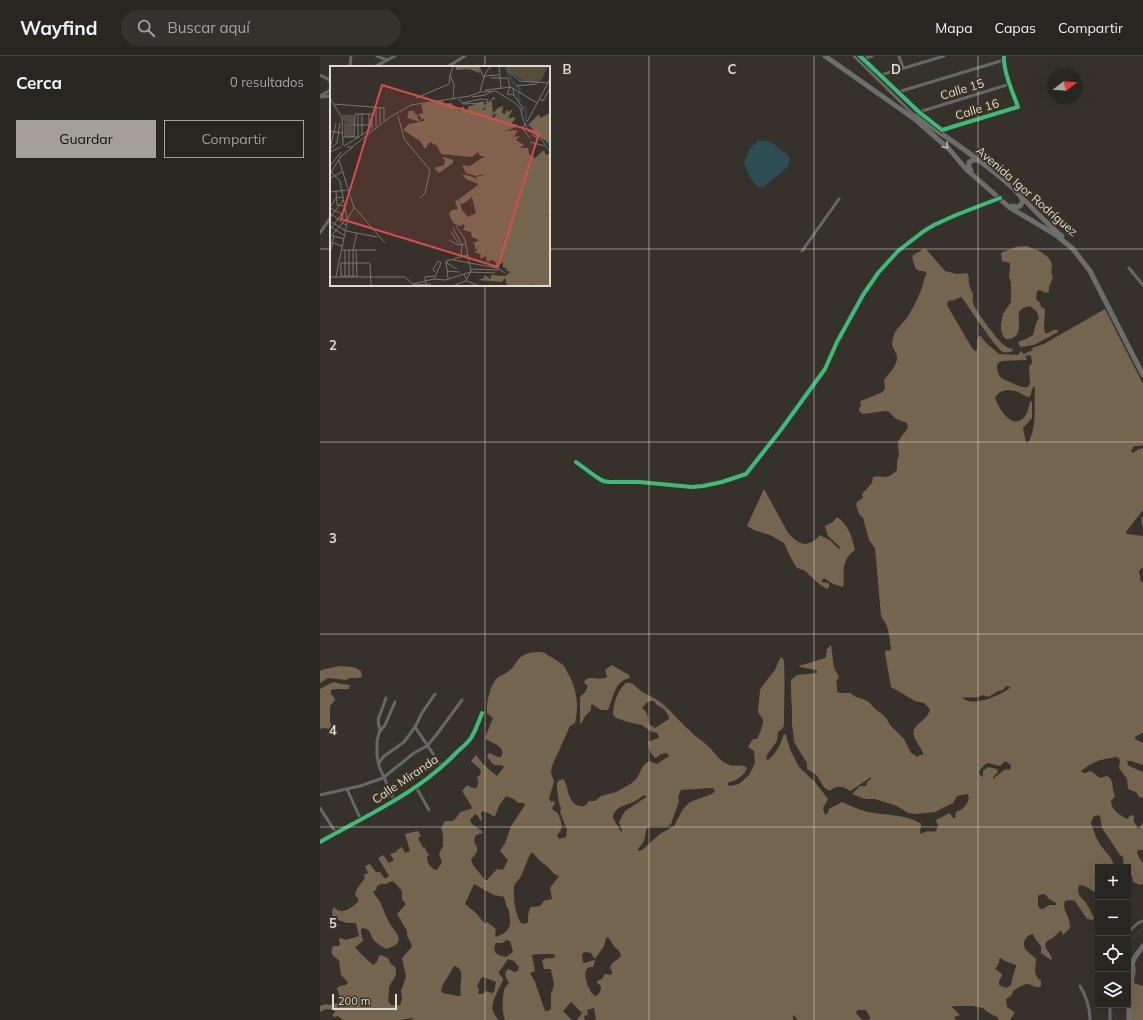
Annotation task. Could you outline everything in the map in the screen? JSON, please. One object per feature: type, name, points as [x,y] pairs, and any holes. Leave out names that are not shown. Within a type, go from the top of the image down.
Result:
[{"type":"highway","name":"Avenida Igor Rodríguez","points":[[825,56],[916,120],[948,149],[973,175],[1009,207],[1056,235],[1073,249],[1090,271],[1143,375]]},
{"type":"highway","name":"Avenida Igor Rodríguez","points":[[830,56],[916,113],[980,161],[1021,195],[1050,226],[1071,243],[1084,257],[1095,274],[1143,369]]},
{"type":"highway","points":[[973,175],[968,167],[969,162],[974,160],[980,161]]},
{"type":"highway","points":[[998,197],[1016,208],[1023,203],[1021,195]]},
{"type":"highway","points":[[1129,1020],[1129,971],[1143,946]]},
{"type":"street","points":[[350,66],[351,56]]},
{"type":"street","points":[[377,56],[387,60]]},
{"type":"street","points":[[376,66],[395,56]]},
{"type":"street","points":[[449,66],[465,56]]},
{"type":"street","points":[[854,56],[916,113]]},
{"type":"street","points":[[862,57],[872,56]]},
{"type":"street","points":[[899,56],[903,68]]},
{"type":"street","points":[[881,75],[944,56]]},
{"type":"street","points":[[1004,56],[1010,84]]},
{"type":"street","points":[[862,57],[898,92],[916,113]]},
{"type":"street","points":[[898,92],[1004,60]]},
{"type":"street","points":[[320,75],[330,82]]},
{"type":"street","name":"Calle 15","points":[[916,113],[1010,84]]},
{"type":"street","name":"Calle 16","points":[[916,113],[942,130],[1018,107],[1010,84]]},
{"type":"street","points":[[320,96],[330,91]]},
{"type":"street","points":[[576,462],[599,479],[609,482],[639,482],[692,487],[722,482],[746,474],[780,431],[825,369],[839,339],[863,295],[878,273],[898,251],[934,225],[998,197]]},
{"type":"street","points":[[802,252],[839,199]]},
{"type":"street","points":[[320,233],[330,218]]},
{"type":"street","points":[[1129,268],[1143,285]]},
{"type":"street","points":[[1143,518],[1143,524]]},
{"type":"street","points":[[379,762],[383,757],[404,742],[435,694]]},
{"type":"street","points":[[380,731],[378,720],[386,698]]},
{"type":"street","points":[[320,795],[360,786],[384,777],[414,753],[427,746],[462,700]]},
{"type":"street","points":[[394,800],[379,766],[377,741],[379,733],[385,725],[395,702]]},
{"type":"street","name":"Calle Miranda","points":[[320,842],[361,820],[416,787],[442,767],[471,738],[482,713]]},
{"type":"street","points":[[415,727],[442,767]]},
{"type":"street","points":[[416,787],[429,810]]},
{"type":"street","points":[[347,789],[361,820]]},
{"type":"street","points":[[320,808],[336,833]]},
{"type":"street","points":[[1131,929],[1143,920]]},
{"type":"street","points":[[1080,986],[1087,1001],[1090,1020]]},
{"type":"street","points":[[1110,1008],[1110,1020]]},
{"type":"shaded area","points":[[1026,246],[1042,252],[1051,261],[1051,272],[1053,277],[1049,291],[1046,293],[1038,290],[1036,299],[1040,303],[1041,307],[1045,309],[1045,333],[1054,330],[1057,330],[1058,332],[1034,345],[1020,347],[1018,342],[1033,335],[1039,318],[1037,312],[1030,306],[1023,308],[1019,312],[1019,326],[1015,337],[1006,339],[1003,336],[1001,324],[1003,314],[1011,302],[1011,283],[1009,277],[1010,263],[1002,261],[1001,253],[1016,247]]},
{"type":"shaded area","points":[[925,248],[945,271],[957,274],[967,273],[973,294],[974,306],[996,337],[1005,346],[1013,351],[1003,352],[1000,349],[961,297],[948,301],[948,307],[975,351],[977,350],[977,339],[981,336],[986,343],[999,354],[1018,355],[1021,351],[1024,354],[1033,350],[1032,348],[1044,344],[1105,309],[1143,384],[1143,445],[1134,446],[1131,451],[1133,453],[1143,448],[1143,510],[1126,532],[1127,534],[1143,536],[1143,567],[1139,571],[1140,580],[1143,583],[1143,733],[1135,737],[1135,739],[1143,743],[1143,765],[1127,761],[1129,766],[1143,772],[1143,798],[1139,797],[1136,792],[1128,789],[1127,779],[1119,768],[1120,760],[1117,757],[1094,762],[1081,772],[1085,773],[1091,771],[1100,778],[1107,776],[1110,778],[1115,796],[1111,801],[1114,810],[1127,819],[1132,815],[1134,816],[1134,822],[1138,829],[1143,822],[1143,850],[1138,850],[1137,853],[1143,862],[1143,884],[1140,885],[1133,882],[1131,876],[1131,864],[1124,864],[1123,857],[1120,855],[1102,828],[1100,816],[1098,815],[1093,817],[1091,823],[1096,837],[1114,864],[1095,864],[1095,892],[1087,887],[1079,885],[1079,894],[1094,918],[1093,920],[1087,919],[1075,901],[1065,901],[1064,907],[1070,922],[1070,928],[1063,935],[1061,930],[1046,942],[1045,946],[1052,958],[1051,960],[1041,953],[1041,946],[1033,934],[1025,939],[1025,949],[1036,959],[1035,973],[1041,981],[1041,985],[1038,987],[1029,984],[1024,985],[1014,990],[1011,996],[1006,999],[1007,1007],[1014,1012],[1010,1020],[999,1020],[983,1008],[972,1006],[953,1006],[952,1007],[960,1015],[954,1017],[956,1020],[867,1020],[870,1019],[870,1017],[866,1010],[857,1010],[856,1013],[861,1019],[864,1020],[797,1020],[794,1015],[793,1020],[596,1020],[594,1008],[587,1010],[588,1015],[584,1016],[585,1020],[577,1020],[582,1013],[571,1002],[563,1011],[572,1020],[505,1020],[503,998],[504,989],[509,983],[505,973],[509,969],[514,972],[518,971],[519,967],[514,961],[508,959],[499,972],[503,980],[492,1008],[498,1020],[414,1020],[411,1018],[401,1020],[343,1020],[338,1016],[333,1016],[335,1012],[334,1010],[326,1009],[320,1012],[320,1006],[339,1003],[340,998],[337,988],[346,985],[348,982],[341,975],[339,960],[332,954],[333,946],[339,946],[340,938],[346,940],[359,936],[356,923],[347,923],[332,918],[333,907],[339,911],[345,911],[358,902],[358,898],[355,895],[365,878],[363,875],[368,873],[365,866],[370,864],[376,872],[380,872],[385,879],[389,876],[378,858],[383,855],[389,863],[394,860],[390,854],[396,852],[402,847],[405,853],[410,851],[405,834],[418,831],[421,836],[418,838],[423,848],[424,847],[429,855],[427,859],[431,867],[437,870],[442,862],[439,854],[443,846],[443,834],[441,828],[445,821],[453,821],[460,812],[471,809],[472,807],[462,791],[467,785],[472,788],[476,788],[478,786],[477,777],[480,775],[481,771],[471,761],[476,755],[483,764],[497,776],[504,767],[501,765],[492,764],[487,757],[489,753],[501,757],[502,753],[502,750],[498,746],[485,738],[493,718],[487,713],[488,700],[492,685],[497,678],[512,668],[522,656],[529,653],[543,652],[563,665],[572,681],[576,699],[577,711],[575,723],[570,726],[552,766],[551,772],[554,782],[549,798],[551,802],[554,801],[555,803],[552,808],[558,813],[561,822],[562,827],[557,835],[559,839],[566,837],[567,830],[560,812],[561,808],[557,789],[557,783],[559,780],[564,780],[571,800],[577,805],[584,806],[589,801],[595,801],[601,796],[616,792],[632,783],[637,778],[643,766],[649,761],[657,764],[669,756],[667,753],[661,754],[656,758],[651,753],[648,742],[659,737],[657,733],[650,731],[642,725],[616,718],[613,715],[616,698],[626,683],[633,684],[641,691],[664,705],[724,763],[732,766],[743,766],[747,768],[740,777],[729,782],[729,786],[739,784],[749,775],[755,763],[754,751],[748,747],[753,739],[757,739],[763,722],[758,712],[760,690],[775,670],[780,658],[782,657],[784,661],[784,724],[783,728],[778,732],[777,741],[767,755],[766,759],[768,760],[774,755],[784,734],[786,735],[790,749],[799,767],[815,782],[828,799],[823,808],[825,815],[828,813],[829,809],[842,802],[865,811],[903,817],[916,821],[921,824],[921,834],[936,831],[938,826],[936,820],[950,813],[953,818],[955,818],[956,812],[966,805],[969,797],[968,794],[957,796],[953,803],[935,812],[915,814],[908,813],[897,806],[875,799],[865,799],[852,794],[860,786],[866,786],[871,777],[850,791],[840,787],[830,791],[824,788],[815,774],[807,769],[807,763],[794,742],[792,725],[791,680],[797,675],[817,673],[816,670],[799,666],[825,658],[827,649],[831,645],[834,668],[839,677],[836,682],[837,692],[850,693],[869,702],[887,719],[890,725],[904,739],[911,753],[918,757],[919,755],[923,755],[913,733],[915,728],[927,716],[930,709],[924,703],[915,701],[891,687],[885,653],[886,650],[890,651],[891,648],[887,626],[881,616],[875,548],[869,540],[863,518],[859,514],[856,504],[863,498],[862,494],[872,483],[873,477],[888,477],[897,470],[899,455],[898,442],[908,428],[907,423],[896,419],[889,412],[886,411],[863,414],[859,411],[859,409],[861,401],[883,392],[885,388],[884,380],[894,367],[897,359],[897,355],[892,344],[894,336],[912,309],[927,274],[924,271],[916,269],[912,257]],"holes":[[[1030,355],[1032,363],[1029,367],[1030,383],[1028,387],[1020,386],[1003,379],[1000,376],[997,367],[998,363],[1002,361],[1027,359],[1025,356]],[[1033,387],[1035,387],[1035,416],[1032,435],[1026,443],[1023,428],[1032,418],[1032,402],[1030,402],[1026,415],[1021,420],[1016,421],[1007,417],[1003,413],[995,398],[1002,391],[1008,390],[1012,390],[1030,397]],[[1006,686],[1011,687],[1001,694],[980,701],[967,701],[963,698],[983,695],[988,697],[998,691],[1003,690]],[[654,701],[657,705],[664,709],[669,719],[655,728],[649,724],[647,715],[642,708],[646,703]],[[1005,761],[1011,765],[1010,770],[1005,769],[993,779],[998,772],[997,769],[988,767],[983,771],[983,777],[979,774],[983,766],[988,763],[1000,766]],[[713,788],[715,791],[712,794],[690,802],[683,809],[674,826],[660,834],[642,850],[638,851],[644,841],[648,827],[666,826],[671,824],[679,801],[678,797],[681,790]],[[646,795],[645,798],[625,811],[619,822],[622,830],[621,832],[613,818],[616,811]],[[506,796],[514,799],[518,803],[524,803],[525,805],[511,826],[505,843],[500,851],[508,860],[503,870],[497,869],[487,880],[485,880],[473,865],[471,860],[477,852],[474,841],[476,835],[483,833],[472,824],[470,820],[475,814],[482,821],[481,813],[483,811],[495,816],[500,804]],[[532,852],[554,874],[559,876],[550,888],[552,899],[544,901],[540,906],[531,907],[528,922],[522,924],[516,912],[514,887]],[[392,881],[395,883],[402,891],[402,899],[406,904],[397,914],[407,931],[407,935],[412,946],[402,958],[406,977],[401,991],[402,999],[400,1005],[393,1005],[388,1001],[389,987],[396,974],[395,967],[391,964],[388,958],[381,955],[379,956],[377,962],[373,965],[355,947],[363,941],[361,933],[361,929],[363,928],[369,931],[374,940],[386,949],[393,946],[399,940],[383,907],[373,892],[376,890],[377,886],[386,884]],[[474,884],[494,895],[504,897],[509,911],[509,926],[502,935],[496,937],[495,928],[487,922],[485,924],[476,913],[465,904]],[[1045,894],[1049,899],[1056,903],[1056,905],[1049,905],[1043,909],[1038,906],[1039,895]],[[608,937],[620,952],[621,956],[611,965],[611,975],[605,974],[602,979],[597,981],[601,988],[599,994],[595,996],[589,987],[585,975],[587,968],[593,967],[595,961],[583,963],[582,954],[585,952],[591,953],[595,959],[604,946],[606,938]],[[506,940],[510,941],[513,952],[506,957],[500,956],[494,949],[496,943],[503,943]],[[532,955],[555,955],[553,958],[542,961],[544,969],[551,970],[554,984],[551,993],[551,1009],[548,1011],[545,1011],[535,982],[530,973],[535,971]],[[1001,958],[1016,965],[1011,985],[1006,988],[999,985],[1002,974],[995,969],[999,963],[999,959]],[[455,966],[461,971],[460,996],[443,993],[441,991],[453,967]],[[483,977],[496,982],[494,992],[492,993],[486,991],[482,994],[478,994],[479,989],[477,986]]]},
{"type":"shaded area","points":[[764,489],[787,531],[800,543],[806,544],[811,542],[820,535],[831,541],[839,549],[839,546],[828,536],[825,526],[833,522],[837,517],[841,520],[851,536],[855,550],[846,561],[843,587],[833,584],[824,578],[822,582],[828,583],[829,587],[827,589],[819,584],[804,570],[796,567],[784,543],[770,535],[747,526]]},
{"type":"shaded area","points":[[612,665],[629,675],[630,678],[621,682],[615,690],[608,710],[601,710],[592,704],[591,710],[580,724],[580,697],[587,688],[587,685],[584,683],[585,680],[590,678],[600,679],[607,677],[605,670]]},
{"type":"shaded area","points":[[340,666],[359,669],[362,677],[346,680],[328,678],[320,683],[320,671]]},
{"type":"shaded area","points":[[334,682],[350,685],[349,689],[331,690],[331,694],[335,700],[330,706],[330,722],[332,727],[331,729],[320,729],[320,689]]},
{"type":"shaded area","points":[[1134,963],[1136,971],[1134,983],[1143,986],[1143,1020],[1131,1020],[1131,967]]},
{"type":"water","points":[[758,140],[771,142],[790,157],[788,167],[764,187],[758,187],[750,178],[744,163],[750,149]]},
{"type":"waterway","points":[[1131,939],[1143,928]]},
{"type":"waterway","points":[[1111,1010],[1117,1020]]},
{"type":"cycle path","points":[[860,56],[919,112],[942,130],[1018,107],[1007,75],[1004,56]]},
{"type":"cycle path","points":[[576,462],[603,481],[609,482],[639,482],[692,487],[722,482],[746,474],[780,431],[825,369],[837,342],[863,295],[878,273],[898,251],[934,225],[1000,198]]},
{"type":"cycle path","points":[[320,842],[409,792],[425,780],[466,744],[473,735],[482,713]]}]
